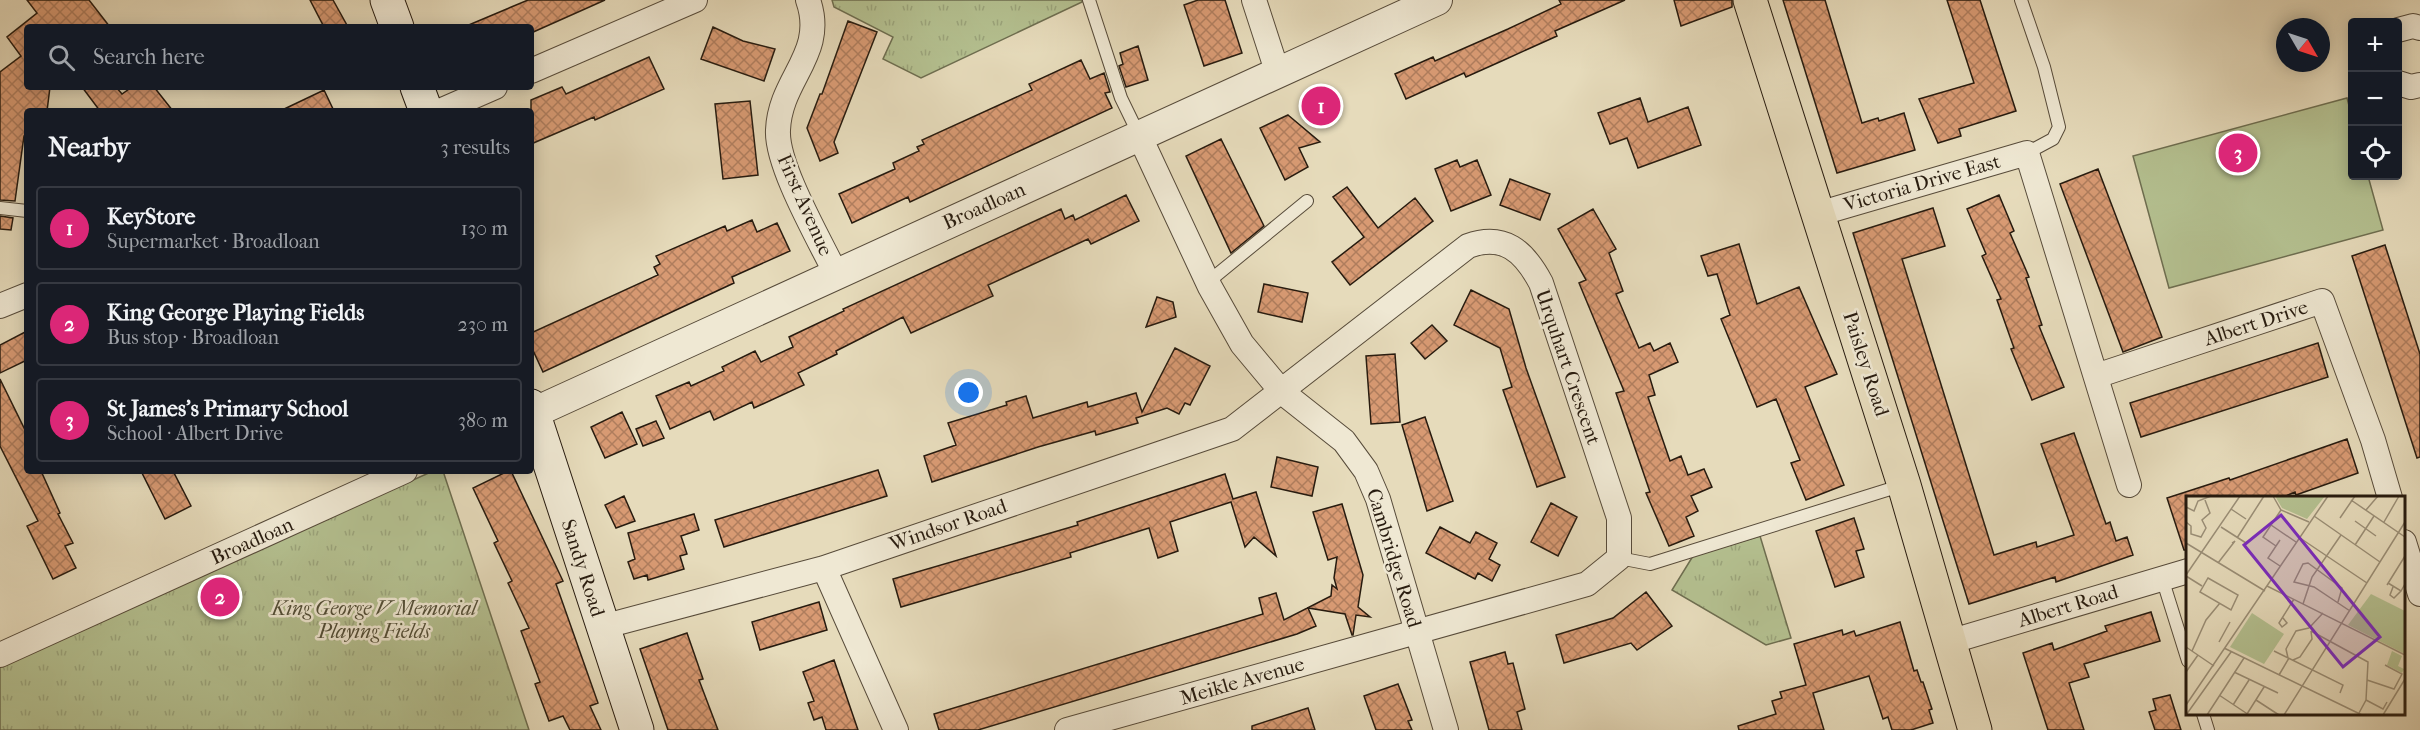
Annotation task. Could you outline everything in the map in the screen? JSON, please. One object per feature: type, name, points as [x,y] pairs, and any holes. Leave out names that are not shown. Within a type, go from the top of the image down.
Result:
[{"type":"main road","points":[[387,0],[396,24]]},
{"type":"main road","name":"Paisley Road","points":[[1750,0],[1904,485],[1975,730]]},
{"type":"main road","points":[[418,90],[425,108]]},
{"type":"main road","name":"Sandy Road","points":[[534,417],[637,730]]},
{"type":"street","points":[[534,70],[695,0]]},
{"type":"street","name":"First Avenue","points":[[808,0],[814,23],[813,36],[808,54],[786,92],[778,132],[785,168],[836,274]]},
{"type":"street","points":[[1254,0],[1278,74]]},
{"type":"street","name":"Broadloan","points":[[534,410],[1437,0]]},
{"type":"street","points":[[2402,29],[2413,26],[2420,28]]},
{"type":"street","points":[[2402,84],[2411,87],[2420,85]]},
{"type":"street","points":[[447,108],[488,90]]},
{"type":"street","name":"Cambridge Road","points":[[1139,135],[1208,282],[1242,344],[1282,392],[1344,441],[1366,471],[1378,499],[1446,730]]},
{"type":"street","points":[[2027,153],[2129,485]]},
{"type":"street","name":"Victoria Drive East","points":[[1818,214],[2027,153]]},
{"type":"street","name":"Urquhart Crescent","points":[[1282,392],[1468,246],[1485,240],[1503,243],[1521,254],[1533,268],[1541,283],[1619,518],[1619,558]]},
{"type":"street","points":[[0,306],[24,296]]},
{"type":"street","name":"Albert Drive","points":[[2096,376],[2322,301],[2373,440],[2389,496]]},
{"type":"street","name":"Windsor Road","points":[[602,627],[824,568],[1232,429],[1282,392]]},
{"type":"street","name":"Broadloan","points":[[0,656],[398,474]]},
{"type":"street","points":[[2405,548],[2420,594]]},
{"type":"street","points":[[1417,631],[1587,584],[1619,558]]},
{"type":"street","points":[[824,568],[896,730]]},
{"type":"street","name":"Albert Road","points":[[1949,642],[2186,571]]},
{"type":"street","name":"Meikle Avenue","points":[[1067,730],[1417,631]]},
{"type":"lane","points":[[1089,0],[1121,98],[1139,135]]},
{"type":"lane","points":[[2021,0],[2044,67],[2059,127],[2053,139],[2027,153]]},
{"type":"lane","points":[[1208,282],[1307,201]]},
{"type":"lane","points":[[0,208],[24,211]]},
{"type":"lane","points":[[1619,558],[1650,564],[1904,485]]},
{"type":"lane","points":[[2162,578],[2186,658]]},
{"type":"lane","points":[[2203,715],[2208,730]]},
{"type":"green space","points":[[832,0],[1082,0],[1082,2],[921,78],[883,59],[893,37],[834,7]]},
{"type":"green space","points":[[2347,98],[2348,180],[2369,180],[2383,230],[2169,288],[2133,156]]},
{"type":"green space","name":"King George V Memorial Playing Fields","points":[[426,474],[444,474],[529,730],[0,730],[0,666]]},
{"type":"green space","points":[[1760,536],[1791,638],[1766,645],[1672,590],[1693,556]]},
{"type":"building","points":[[27,0],[89,0],[108,24],[24,24],[24,90],[50,90],[47,108],[24,108],[24,136],[15,201],[0,200],[0,72],[21,56],[7,37],[37,13]]},
{"type":"building","points":[[310,0],[333,0],[346,24],[322,24]]},
{"type":"building","points":[[528,0],[605,0],[534,32],[534,24],[471,24]]},
{"type":"building","points":[[1198,0],[1225,0],[1242,53],[1204,66],[1184,5]]},
{"type":"building","points":[[1559,0],[1625,0],[1555,31],[1557,36],[1504,60],[1466,77],[1464,73],[1406,99],[1395,74],[1433,57],[1435,61],[1508,29],[1561,4]]},
{"type":"building","points":[[1674,0],[1732,0],[1732,7],[1681,26]]},
{"type":"building","points":[[1783,0],[1825,0],[1862,123],[1878,118],[1879,121],[1904,113],[1915,150],[1837,173]]},
{"type":"building","points":[[1947,0],[1980,0],[2016,111],[1959,129],[1961,136],[1938,143],[1919,99],[1974,83]]},
{"type":"building","points":[[848,21],[877,32],[834,142],[838,153],[820,161],[807,128],[820,94],[822,94]]},
{"type":"building","points":[[713,27],[743,41],[775,49],[764,81],[701,59]]},
{"type":"building","points":[[1138,46],[1148,80],[1126,87],[1119,66],[1123,64],[1120,53]]},
{"type":"building","points":[[649,57],[664,89],[595,120],[594,117],[534,143],[534,108],[531,108],[531,100],[562,87],[566,94]]},
{"type":"building","points":[[1081,60],[1090,79],[1104,73],[1110,92],[1105,93],[1112,108],[910,202],[908,197],[852,223],[839,194],[895,169],[893,163],[919,151],[917,147],[924,144],[922,140],[1032,90],[1029,84]]},
{"type":"building","points":[[84,90],[119,90],[122,94],[128,90],[156,90],[171,108],[98,108]]},
{"type":"building","points":[[324,90],[333,108],[286,108]]},
{"type":"building","points":[[1640,98],[1648,122],[1688,107],[1701,145],[1638,168],[1627,138],[1610,144],[1598,113]]},
{"type":"building","points":[[750,101],[758,175],[723,179],[715,104]]},
{"type":"building","points":[[1288,115],[1320,142],[1299,148],[1308,167],[1285,180],[1260,128]]},
{"type":"building","points":[[1221,139],[1264,226],[1231,253],[1186,156]]},
{"type":"building","points":[[1457,160],[1460,167],[1477,160],[1491,195],[1451,211],[1435,169]]},
{"type":"building","points":[[2098,169],[2162,337],[2123,352],[2060,184]]},
{"type":"building","points":[[1510,179],[1550,194],[1540,220],[1500,205]]},
{"type":"building","points":[[1347,187],[1378,228],[1415,198],[1433,221],[1350,285],[1332,262],[1364,237],[1333,197]]},
{"type":"building","points":[[1126,195],[1139,221],[1091,244],[1088,239],[988,285],[993,296],[911,333],[903,317],[798,373],[804,385],[754,408],[752,402],[714,420],[710,411],[670,429],[656,396],[689,382],[691,386],[724,371],[722,367],[755,351],[761,362],[793,347],[789,337],[844,311],[843,309],[1061,209],[1065,219],[1073,215],[1075,220]]},
{"type":"building","points":[[1999,195],[2014,231],[2010,233],[2029,277],[2026,278],[2042,325],[2039,326],[2064,387],[2032,400],[2011,349],[2014,348],[1997,300],[2001,299],[1982,256],[1986,254],[1967,209]]},
{"type":"building","points":[[1933,208],[1945,246],[1902,259],[1994,555],[2036,542],[2037,547],[2074,535],[2041,444],[2074,433],[2106,524],[2110,522],[2116,541],[2127,537],[2133,555],[2056,582],[2055,577],[1969,604],[1853,233]]},
{"type":"building","points":[[1593,209],[1616,249],[1609,253],[1623,291],[1616,294],[1639,348],[1650,343],[1654,351],[1670,343],[1678,362],[1649,375],[1655,395],[1648,397],[1670,461],[1681,456],[1688,475],[1704,469],[1712,487],[1691,496],[1698,511],[1686,517],[1694,536],[1669,546],[1646,493],[1650,492],[1616,393],[1624,391],[1579,283],[1586,280],[1558,229]]},
{"type":"building","points":[[0,216],[13,218],[11,230],[0,229]]},
{"type":"building","points":[[752,220],[757,232],[777,223],[790,251],[732,277],[734,283],[543,372],[534,352],[534,332],[658,275],[654,267],[660,264],[656,256],[725,226],[727,231]]},
{"type":"building","points":[[1739,244],[1757,304],[1799,287],[1837,374],[1805,387],[1844,485],[1806,500],[1791,463],[1800,460],[1776,399],[1757,407],[1721,319],[1730,315],[1717,274],[1708,276],[1701,256]]},
{"type":"building","points":[[2385,245],[2420,354],[2420,457],[2417,458],[2352,256]]},
{"type":"building","points":[[1264,284],[1308,293],[1302,322],[1258,312]]},
{"type":"building","points":[[1471,290],[1509,309],[1526,368],[1565,477],[1537,487],[1503,390],[1512,387],[1500,348],[1454,325]]},
{"type":"building","points":[[1157,297],[1173,302],[1176,317],[1146,327]]},
{"type":"building","points":[[1432,325],[1447,341],[1425,359],[1411,343]]},
{"type":"building","points":[[24,333],[24,361],[0,373],[0,345]]},
{"type":"building","points":[[2318,343],[2328,377],[2141,437],[2130,403]]},
{"type":"building","points":[[1175,348],[1210,366],[1190,405],[1185,403],[1179,414],[1167,408],[1136,418],[1138,423],[1096,435],[1095,431],[1038,447],[932,482],[924,456],[956,445],[948,423],[1007,405],[1006,402],[1026,396],[1033,418],[1087,402],[1088,407],[1136,393],[1142,412]]},
{"type":"building","points":[[1395,354],[1400,422],[1371,424],[1366,356]]},
{"type":"building","points":[[0,379],[24,428],[24,474],[42,474],[60,513],[58,514],[73,543],[65,546],[76,568],[53,579],[27,526],[38,521],[0,446]]},
{"type":"building","points":[[622,412],[637,444],[605,458],[591,427]]},
{"type":"building","points":[[1425,417],[1453,501],[1427,511],[1402,425]]},
{"type":"building","points":[[656,421],[664,438],[643,446],[636,429]]},
{"type":"building","points":[[2347,439],[2358,473],[2296,495],[2295,492],[2286,496],[2186,496],[2186,550],[2184,550],[2167,498],[2229,478],[2230,480]]},
{"type":"building","points":[[1277,457],[1318,467],[1312,496],[1271,487]]},
{"type":"building","points":[[878,470],[887,496],[724,547],[715,520]]},
{"type":"building","points":[[142,474],[175,474],[191,506],[165,519]]},
{"type":"building","points":[[502,474],[512,474],[563,581],[556,584],[598,703],[590,706],[601,730],[570,730],[563,716],[549,721],[535,684],[540,682],[521,631],[529,628],[508,583],[512,581],[494,543],[498,541],[473,488]]},
{"type":"building","points":[[1225,474],[1233,499],[1256,492],[1276,556],[1254,537],[1245,547],[1231,502],[1170,522],[1178,551],[1158,558],[1149,528],[1070,553],[1071,557],[901,607],[893,579],[1078,525],[1077,522]]},
{"type":"building","points":[[624,496],[635,521],[616,528],[605,505]]},
{"type":"building","points":[[1551,503],[1577,517],[1558,556],[1531,542]]},
{"type":"building","points":[[1342,504],[1363,575],[1358,607],[1370,617],[1356,615],[1353,635],[1345,614],[1308,608],[1316,626],[1297,634],[978,730],[939,730],[934,714],[1263,614],[1259,598],[1276,593],[1284,620],[1331,596],[1332,585],[1337,589],[1334,578],[1337,557],[1328,560],[1313,512]]},
{"type":"building","points":[[694,514],[699,530],[681,536],[687,554],[680,556],[684,569],[648,580],[647,575],[634,579],[628,562],[635,559],[628,533]]},
{"type":"building","points":[[1854,518],[1864,549],[1856,551],[1864,577],[1835,587],[1816,531]]},
{"type":"building","points":[[1440,527],[1470,543],[1476,532],[1497,543],[1489,559],[1500,565],[1492,581],[1478,573],[1475,579],[1426,553]]},
{"type":"building","points":[[1646,592],[1672,626],[1637,650],[1631,643],[1564,663],[1556,635],[1613,618]]},
{"type":"building","points":[[819,602],[827,630],[760,650],[752,622]]},
{"type":"building","points":[[2151,612],[2160,641],[2084,664],[2089,677],[2069,683],[2084,730],[2048,730],[2023,653],[2052,643],[2054,650],[2107,631],[2105,626]]},
{"type":"building","points":[[1900,622],[1914,671],[1917,670],[1923,682],[1932,709],[1929,710],[1933,723],[1911,730],[1892,730],[1888,717],[1883,719],[1869,676],[1813,693],[1824,730],[1739,730],[1738,726],[1776,714],[1772,701],[1782,698],[1780,692],[1806,685],[1794,644],[1842,630],[1843,635],[1854,631],[1856,636]]},
{"type":"building","points":[[687,633],[703,679],[699,680],[718,730],[668,730],[640,649]]},
{"type":"building","points":[[1505,652],[1508,664],[1513,663],[1525,709],[1517,712],[1522,730],[1489,730],[1470,662]]},
{"type":"building","points":[[834,660],[858,730],[826,730],[822,717],[814,720],[808,703],[814,701],[803,672]]},
{"type":"building","points":[[1398,684],[1412,720],[1408,721],[1412,730],[1376,730],[1364,696]]},
{"type":"building","points":[[2170,695],[2181,730],[2155,730],[2149,712],[2156,710],[2153,699]]},
{"type":"building","points":[[1308,708],[1315,730],[1252,730],[1252,726]]},
{"type":"place","name":"KeyStore","points":[[1321,106]]},
{"type":"place","name":"St James's Primary School","points":[[2238,153]]},
{"type":"place","name":"King George Playing Fields","points":[[220,597]]}]
